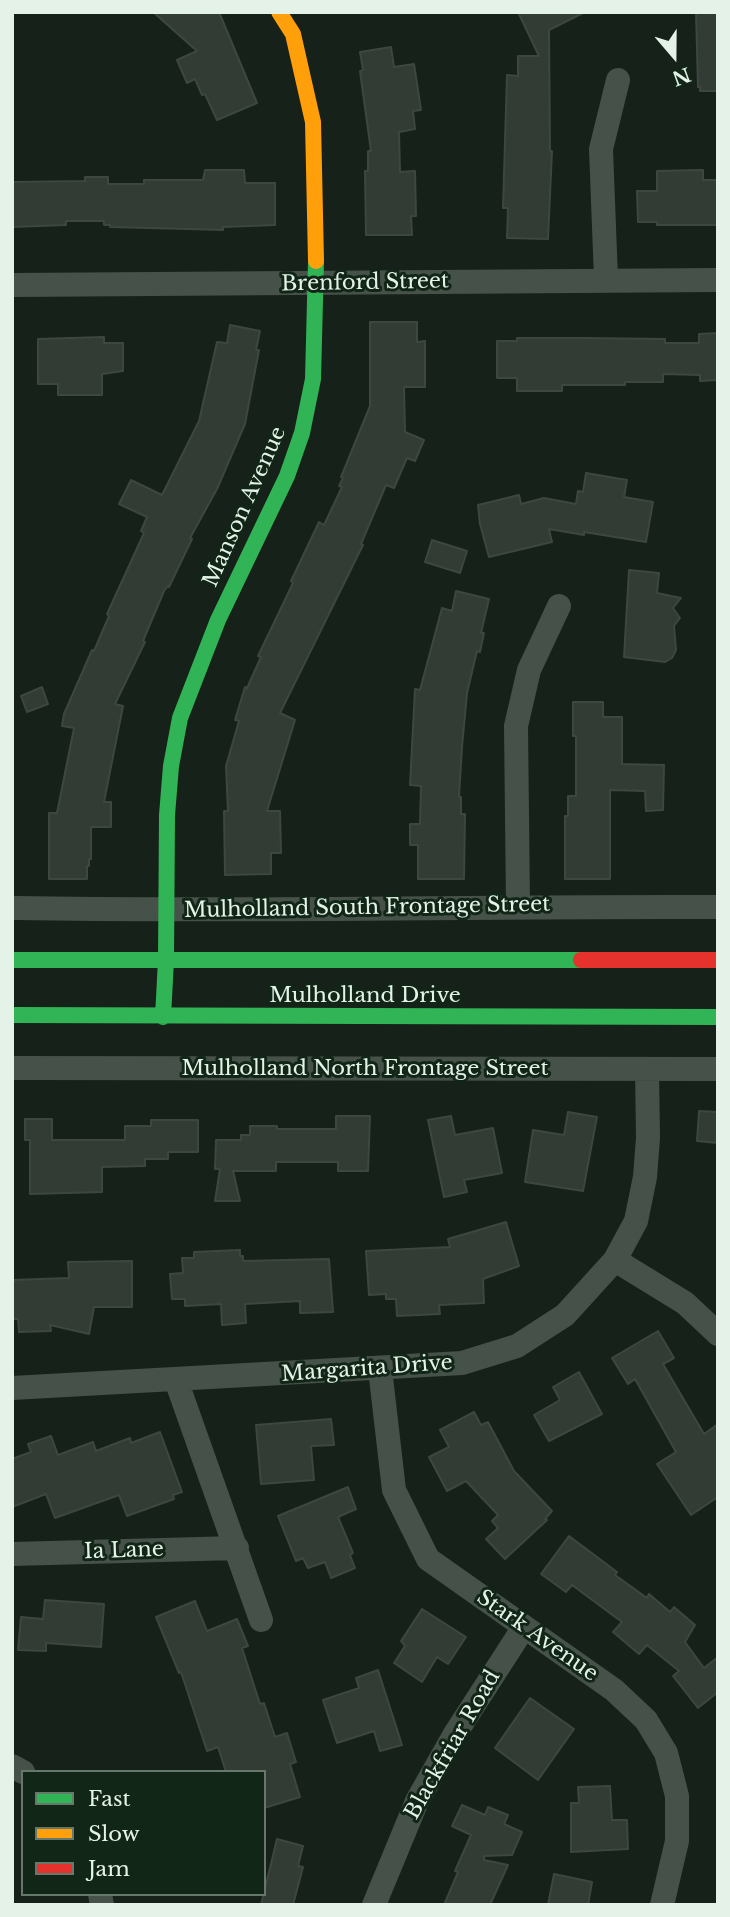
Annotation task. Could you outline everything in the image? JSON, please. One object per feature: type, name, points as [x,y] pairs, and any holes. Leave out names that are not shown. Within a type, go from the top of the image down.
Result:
[{"type":"main road","name":"Manson Avenue","points":[[163,1017],[167,815],[171,766],[180,718],[218,620],[287,476],[302,433],[313,379],[317,284],[313,122],[293,34],[279,12]]},
{"type":"main road","name":"Mulholland Drive","points":[[12,960],[718,960]]},
{"type":"main road","name":"Mulholland Drive","points":[[12,1015],[718,1017]]},
{"type":"street","points":[[606,279],[601,149],[618,80]]},
{"type":"street","name":"Brenford Street","points":[[12,285],[718,280]]},
{"type":"street","points":[[518,906],[516,726],[529,670],[559,606]]},
{"type":"street","name":"Mulholland South Frontage Street","points":[[16,908],[166,911],[518,906],[718,907]]},
{"type":"street","name":"Mulholland North Frontage Street","points":[[12,1068],[718,1069]]},
{"type":"street","name":"Margarita Drive","points":[[12,1388],[462,1363],[517,1346],[565,1315],[615,1260],[636,1222],[645,1177],[648,1138],[647,1069]]},
{"type":"street","points":[[615,1260],[685,1303],[718,1334]]},
{"type":"street","name":"Stark Avenue","points":[[380,1369],[394,1490],[428,1559],[614,1690],[646,1720],[666,1753],[677,1796],[677,1841],[662,1905]]},
{"type":"street","points":[[176,1380],[261,1620]]},
{"type":"street","name":"Ia Lane","points":[[12,1555],[237,1548]]},
{"type":"street","name":"Blackfriar Road","points":[[374,1905],[417,1801],[455,1734],[524,1627]]},
{"type":"building","points":[[153,12],[219,12],[257,103],[217,120],[195,79],[187,83],[177,60],[197,51]]},
{"type":"building","points":[[518,12],[585,12],[549,30],[552,151],[548,239],[507,238],[508,208],[503,208],[507,75],[518,76],[518,56],[539,56]]},
{"type":"building","points":[[696,12],[718,12],[718,91],[700,91],[698,87]]},
{"type":"building","points":[[391,47],[394,67],[414,64],[421,110],[413,111],[415,129],[399,132],[400,172],[415,171],[416,216],[411,216],[412,235],[366,235],[365,171],[368,171],[368,151],[371,151],[360,52]]},
{"type":"building","points":[[205,170],[244,170],[245,183],[275,183],[275,225],[223,227],[223,230],[110,227],[104,225],[104,221],[66,221],[66,225],[12,227],[12,182],[85,181],[85,177],[108,177],[108,184],[144,184],[144,180],[203,180]]},
{"type":"building","points":[[703,170],[703,180],[718,180],[718,225],[657,225],[657,222],[638,222],[637,191],[657,191],[657,171]]},
{"type":"building","points":[[370,322],[417,322],[417,342],[425,341],[425,387],[404,387],[405,432],[424,440],[415,461],[407,458],[394,488],[386,485],[361,544],[363,545],[280,713],[295,720],[267,811],[280,811],[281,853],[271,853],[271,874],[225,875],[224,811],[228,811],[226,766],[239,721],[235,720],[245,687],[247,688],[261,657],[258,656],[293,583],[291,581],[319,522],[324,525],[342,487],[339,486],[343,478],[341,477],[370,406]]},
{"type":"building","points":[[230,325],[260,331],[245,424],[217,489],[190,538],[192,539],[169,587],[164,591],[143,641],[145,642],[115,704],[123,706],[104,802],[111,802],[111,827],[91,827],[91,859],[87,866],[87,879],[49,879],[49,813],[57,813],[74,728],[62,726],[64,714],[144,533],[141,531],[147,517],[119,504],[131,480],[162,495],[199,421],[217,342],[227,343]]},
{"type":"building","points":[[718,333],[718,380],[700,381],[700,375],[663,374],[663,382],[562,385],[562,391],[517,391],[517,378],[497,378],[497,341],[517,341],[517,338],[581,338],[665,339],[665,343],[699,343],[699,334]]},
{"type":"building","points":[[104,337],[104,343],[123,343],[123,371],[102,374],[102,395],[58,395],[58,384],[38,384],[38,339]]},
{"type":"building","points":[[586,473],[627,480],[624,497],[653,502],[646,542],[549,529],[552,542],[489,557],[478,505],[519,495],[521,504],[544,498],[576,504],[578,491],[583,492]]},
{"type":"building","points":[[432,540],[467,551],[460,573],[425,562]]},
{"type":"building","points":[[629,570],[659,573],[657,593],[681,598],[673,608],[680,618],[674,626],[676,650],[672,658],[665,662],[624,657]]},
{"type":"building","points":[[456,591],[489,599],[481,633],[484,633],[480,652],[477,651],[467,693],[462,747],[459,797],[461,814],[465,814],[464,879],[418,879],[418,845],[410,845],[410,824],[420,824],[421,786],[410,785],[415,689],[420,690],[442,608],[452,611]]},
{"type":"building","points":[[42,687],[48,704],[27,712],[21,696]]},
{"type":"building","points":[[573,702],[603,702],[603,717],[622,717],[622,764],[664,765],[663,810],[646,811],[645,791],[610,790],[610,879],[565,879],[565,816],[568,816],[568,796],[576,796]]},
{"type":"building","points":[[699,1111],[718,1112],[718,1143],[697,1141]]},
{"type":"building","points":[[568,1112],[597,1117],[583,1191],[525,1182],[533,1130],[564,1135]]},
{"type":"building","points":[[336,1116],[370,1116],[368,1171],[338,1171],[338,1162],[276,1162],[276,1171],[233,1171],[240,1201],[215,1201],[220,1169],[215,1169],[216,1140],[241,1140],[241,1135],[250,1135],[250,1126],[336,1129]]},
{"type":"building","points":[[451,1116],[455,1135],[493,1128],[502,1173],[464,1180],[467,1192],[444,1197],[428,1120]]},
{"type":"building","points":[[25,1119],[52,1119],[52,1140],[125,1140],[125,1126],[151,1126],[151,1120],[198,1120],[198,1152],[168,1152],[168,1159],[145,1159],[145,1166],[102,1167],[102,1192],[30,1194],[30,1140],[25,1140]]},
{"type":"building","points":[[506,1222],[519,1266],[483,1279],[484,1303],[439,1305],[440,1314],[397,1316],[396,1299],[386,1299],[386,1294],[369,1295],[366,1251],[450,1247],[448,1239]]},
{"type":"building","points":[[240,1250],[243,1261],[329,1259],[333,1312],[300,1313],[300,1301],[245,1304],[246,1323],[222,1325],[221,1304],[185,1306],[185,1299],[172,1299],[170,1274],[183,1273],[182,1258],[194,1258],[194,1252]]},
{"type":"building","points":[[132,1261],[132,1307],[94,1307],[89,1334],[50,1325],[51,1331],[19,1332],[18,1319],[12,1319],[12,1280],[69,1278],[68,1262]]},
{"type":"building","points":[[658,1331],[674,1358],[663,1364],[704,1434],[718,1424],[718,1497],[691,1515],[657,1464],[676,1452],[635,1379],[628,1384],[612,1358]]},
{"type":"building","points":[[579,1372],[602,1414],[549,1441],[534,1415],[560,1400],[553,1387]]},
{"type":"building","points":[[474,1412],[481,1425],[488,1422],[514,1471],[552,1511],[545,1519],[547,1520],[505,1559],[486,1539],[498,1528],[492,1521],[498,1515],[466,1481],[447,1491],[429,1457],[449,1447],[440,1430]]},
{"type":"building","points":[[331,1419],[334,1445],[311,1446],[314,1480],[261,1484],[256,1425]]},
{"type":"building","points":[[160,1432],[182,1492],[173,1495],[174,1499],[127,1516],[119,1495],[55,1518],[46,1494],[12,1507],[12,1459],[31,1452],[28,1444],[51,1436],[58,1455],[93,1442],[96,1451],[130,1438],[131,1443]]},
{"type":"building","points":[[348,1487],[356,1509],[338,1517],[353,1553],[350,1555],[355,1568],[331,1578],[325,1562],[308,1568],[303,1558],[296,1561],[278,1516]]},
{"type":"building","points":[[569,1536],[647,1598],[649,1594],[670,1612],[674,1607],[695,1625],[685,1642],[704,1668],[718,1657],[718,1692],[698,1708],[673,1676],[679,1671],[647,1645],[639,1654],[613,1632],[622,1622],[572,1585],[566,1592],[541,1574]]},
{"type":"building","points":[[45,1600],[104,1604],[101,1647],[46,1643],[46,1651],[18,1650],[21,1617],[43,1619]]},
{"type":"building","points":[[195,1601],[207,1631],[237,1619],[248,1646],[242,1648],[260,1704],[264,1703],[275,1737],[287,1733],[296,1762],[290,1764],[300,1797],[266,1807],[266,1770],[225,1770],[218,1747],[207,1751],[181,1672],[179,1673],[156,1617]]},
{"type":"building","points":[[422,1609],[466,1637],[448,1664],[437,1657],[422,1682],[394,1663],[405,1646],[401,1641]]},
{"type":"building","points":[[378,1670],[402,1745],[380,1751],[374,1731],[337,1743],[323,1700],[359,1688],[356,1678]]},
{"type":"building","points":[[530,1698],[574,1729],[538,1780],[495,1748]]},
{"type":"building","points":[[610,1786],[612,1820],[627,1820],[628,1849],[571,1852],[571,1803],[579,1803],[578,1787]]},
{"type":"building","points":[[462,1805],[485,1815],[488,1807],[508,1815],[504,1824],[522,1832],[512,1855],[484,1856],[484,1860],[508,1865],[490,1905],[444,1905],[471,1835],[452,1826]]},
{"type":"building","points":[[277,1839],[303,1846],[298,1866],[303,1867],[293,1905],[261,1905],[263,1896],[266,1896],[266,1884]]},
{"type":"building","points":[[554,1874],[592,1882],[588,1905],[548,1905]]},
{"type":"traffic: fast","points":[[163,1017],[167,815],[171,766],[180,718],[218,620],[287,476],[302,433],[313,379],[316,261]]},
{"type":"traffic: fast","points":[[12,960],[581,960]]},
{"type":"traffic: fast","points":[[12,1015],[718,1017]]},
{"type":"traffic: slow","points":[[279,12],[293,34],[313,122],[316,261]]},
{"type":"traffic: jam","points":[[581,960],[718,960]]}]
